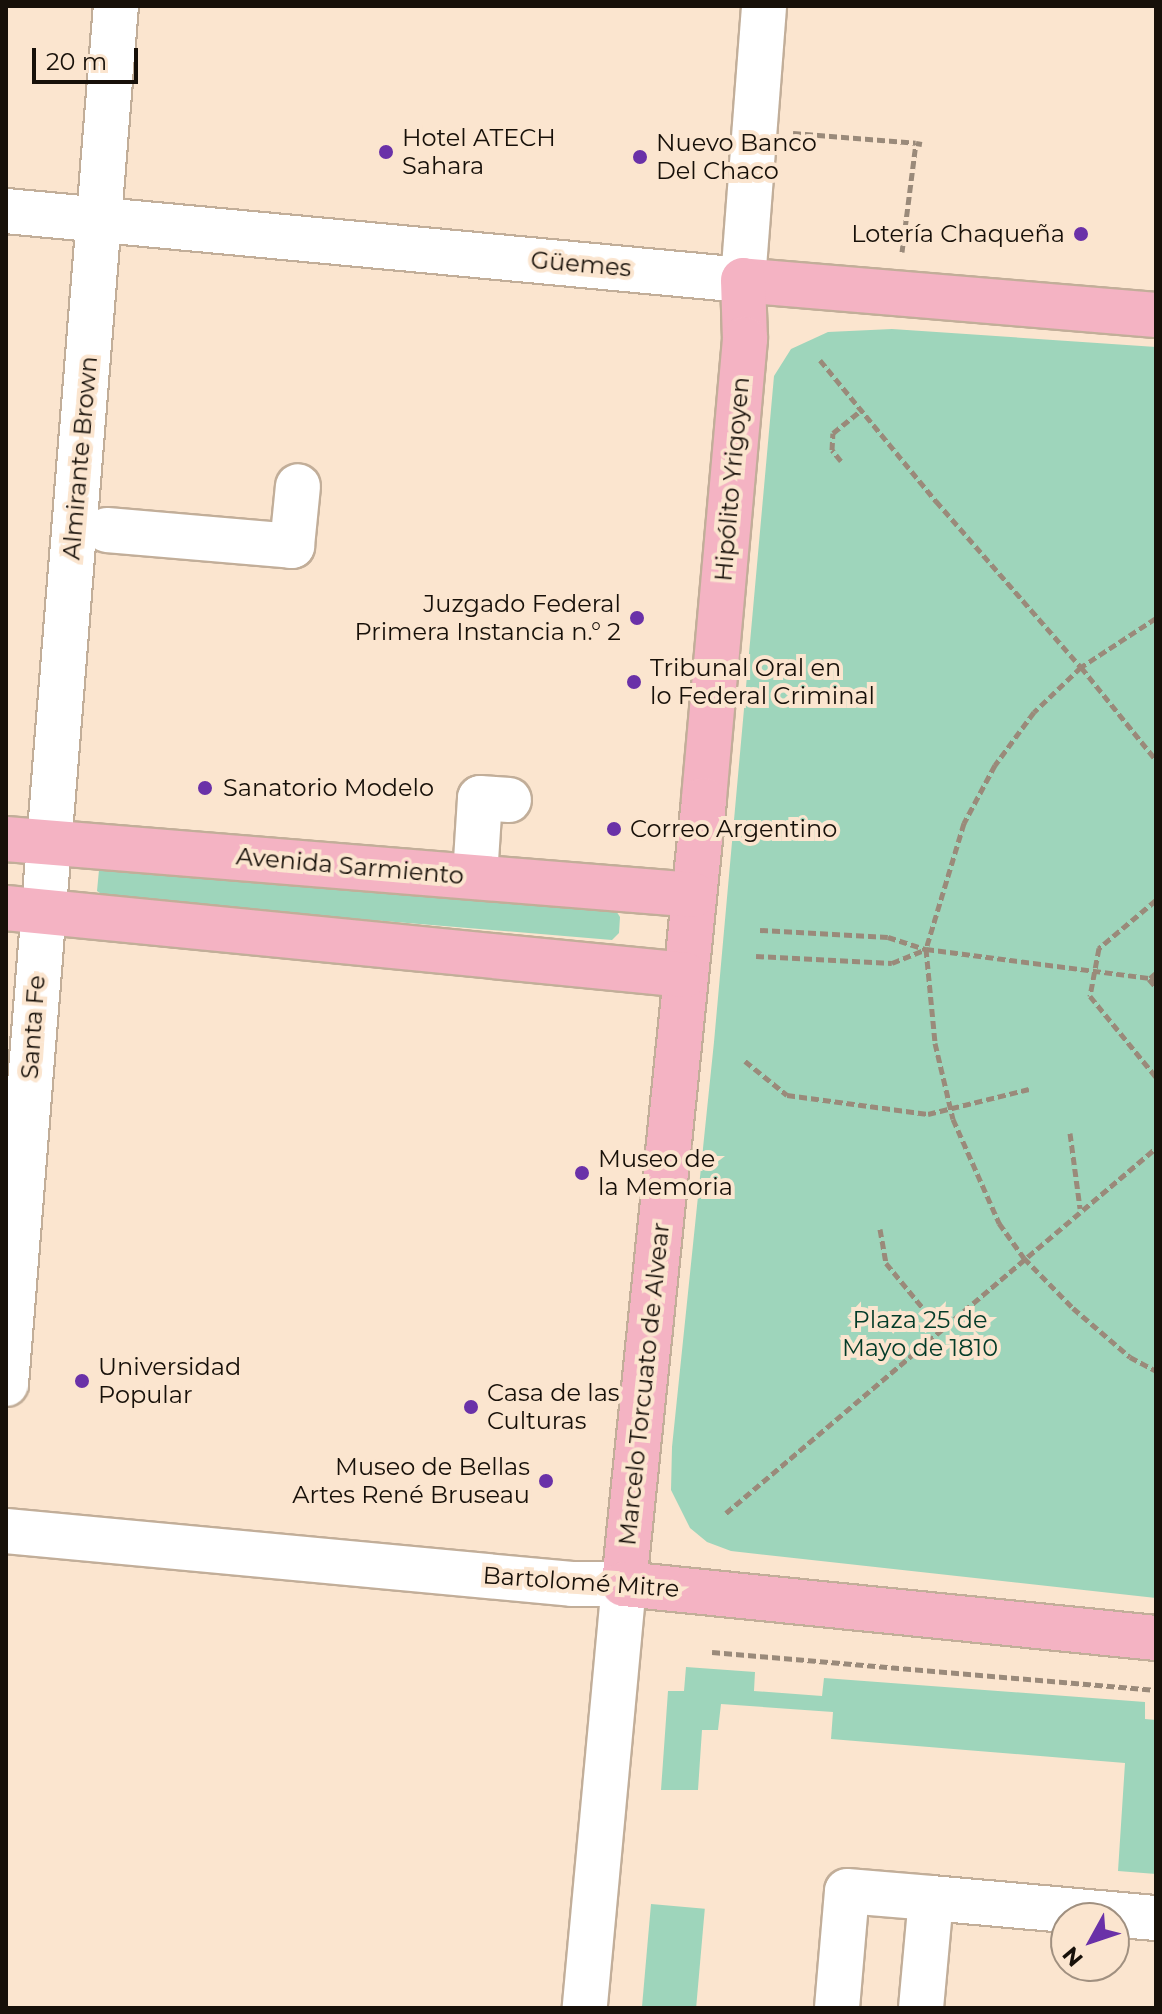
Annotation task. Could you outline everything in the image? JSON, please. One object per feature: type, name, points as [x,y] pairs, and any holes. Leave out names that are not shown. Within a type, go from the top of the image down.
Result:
[{"type":"main road","name":"Güemes","points":[[743,280],[1156,315]]},
{"type":"main road","name":"Hipólito Yrigoyen","points":[[687,964],[745,339],[743,280]]},
{"type":"main road","name":"Avenida Sarmiento","points":[[27,841],[694,895]]},
{"type":"main road","points":[[24,909],[687,964]]},
{"type":"main road","name":"Marcelo Torcuato de Alvear","points":[[624,1584],[687,964]]},
{"type":"main road","name":"Bartolomé Mitre","points":[[624,1584],[1156,1638]]},
{"type":"street","name":"Almirante Brown","points":[[24,909],[27,841],[100,220],[116,6]]},
{"type":"street","name":"Hipólito Yrigoyen","points":[[743,280],[764,6]]},
{"type":"street","name":"Güemes","points":[[6,211],[743,280]]},
{"type":"street","points":[[107,530],[292,546],[298,486]]},
{"type":"street","points":[[475,876],[480,798],[509,800]]},
{"type":"street","name":"Santa Fe","points":[[6,1384],[24,909]]},
{"type":"street","name":"Bartolomé Mitre","points":[[6,1531],[572,1584],[624,1584]]},
{"type":"street","name":"Marcelo Torcuato de Alvear","points":[[585,2008],[624,1584]]},
{"type":"street","points":[[837,2008],[847,1891],[1156,1918]]},
{"type":"street","points":[[921,2008],[931,1898]]},
{"type":"path","points":[[784,132],[919,143],[902,252]]},
{"type":"path","points":[[820,360],[1156,760]]},
{"type":"path","points":[[841,461],[832,450],[833,433],[860,411]]},
{"type":"path","points":[[1156,618],[1081,667],[1034,712],[995,765],[964,823],[926,949],[935,1043],[950,1107],[999,1223],[1024,1258],[1073,1308],[1130,1357],[1156,1371]]},
{"type":"path","points":[[1156,900],[1099,948],[1090,996],[1156,1077]]},
{"type":"path","points":[[760,930],[888,937],[926,949],[1154,977],[1156,987]]},
{"type":"path","points":[[756,956],[892,963],[926,949]]},
{"type":"path","points":[[745,1061],[787,1095],[928,1114],[1029,1089]]},
{"type":"path","points":[[1070,1133],[1080,1209]]},
{"type":"path","points":[[726,1513],[1080,1209],[1156,1148]]},
{"type":"path","points":[[880,1229],[886,1263],[940,1329]]},
{"type":"path","points":[[712,1652],[1156,1690]]},
{"type":"green space","name":"Plaza 25 de Mayo de 1810","points":[[892,329],[1156,347],[1156,1598],[731,1551],[707,1542],[690,1528],[671,1490],[672,1447],[714,1042],[774,376],[791,349],[828,332]]},
{"type":"green space","points":[[109,862],[613,906],[620,917],[619,933],[612,940],[107,898],[97,891],[99,870]]},
{"type":"green space","points":[[686,1667],[755,1672],[754,1691],[822,1696],[824,1678],[1145,1702],[1145,1719],[1156,1720],[1156,1874],[1118,1871],[1125,1763],[831,1739],[833,1712],[721,1704],[718,1730],[702,1730],[698,1790],[661,1790],[668,1691],[684,1691]]},
{"type":"green space","points":[[651,1904],[705,1909],[696,2008],[642,2008]]},
{"type":"place","name":"Hotel ATECH Sahara","points":[[386,152]]},
{"type":"place","name":"Nuevo Banco Del Chaco","points":[[640,157]]},
{"type":"place","name":"Lotería Chaqueña","points":[[1081,234]]},
{"type":"place","name":"Juzgado Federal Primera Instancia n.° 2","points":[[637,618]]},
{"type":"place","name":"Tribunal Oral en lo Federal Criminal","points":[[634,682]]},
{"type":"place","name":"Sanatorio Modelo","points":[[205,788]]},
{"type":"place","name":"Correo Argentino","points":[[614,829]]},
{"type":"place","name":"Museo de la Memoria","points":[[582,1173]]},
{"type":"place","name":"Universidad Popular","points":[[82,1381]]},
{"type":"place","name":"Casa de las Culturas","points":[[471,1407]]},
{"type":"place","name":"Museo de Bellas Artes René Bruseau","points":[[546,1481]]}]
